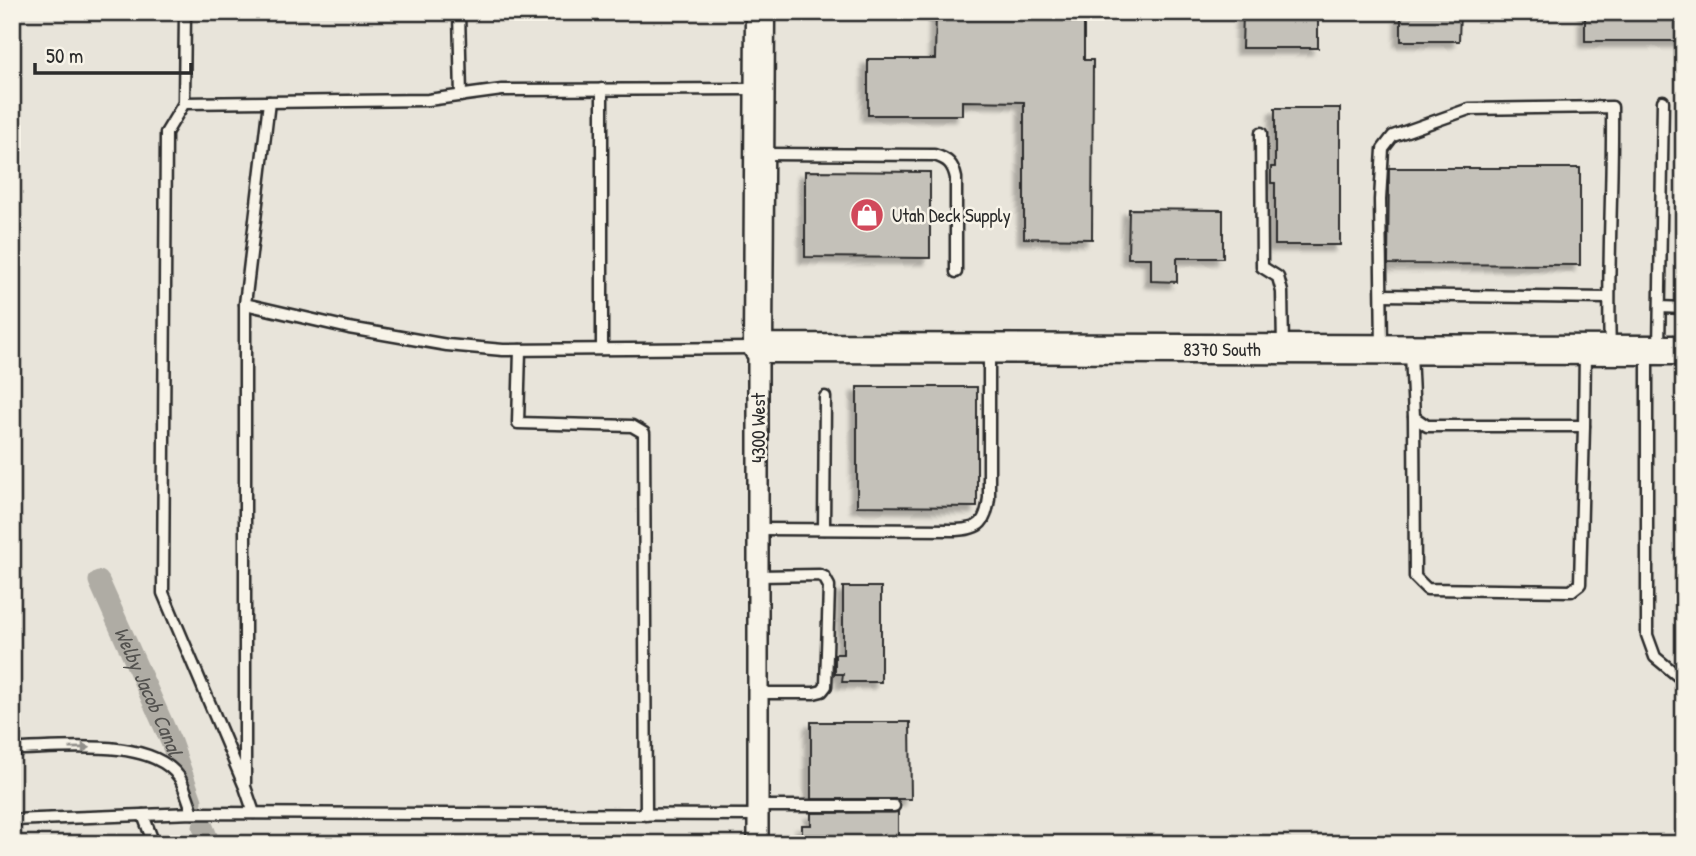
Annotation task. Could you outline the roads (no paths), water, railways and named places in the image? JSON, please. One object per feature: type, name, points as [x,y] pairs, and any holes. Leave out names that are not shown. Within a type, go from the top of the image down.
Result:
[{"type":"street","name":"4300 West","points":[[758,844],[760,12]]},
{"type":"street","name":"8370 South","points":[[758,348],[1663,350]]},
{"type":"lane","points":[[185,12],[184,103],[166,133],[163,593],[246,787],[254,813]]},
{"type":"lane","points":[[458,12],[461,96]]},
{"type":"lane","points":[[602,89],[602,349]]},
{"type":"lane","points":[[184,103],[428,100],[502,90],[760,89]]},
{"type":"lane","points":[[1663,101],[1660,307],[1663,350],[1647,635],[1655,657],[1684,681]]},
{"type":"lane","points":[[246,787],[245,304],[269,102]]},
{"type":"lane","points":[[1382,349],[1380,200],[1383,149],[1393,136],[1469,109],[1612,107],[1613,166],[1608,298],[1584,426],[1580,583],[1571,592],[1427,589],[1415,577],[1411,349]]},
{"type":"lane","points":[[1261,133],[1262,267],[1278,277],[1282,292],[1283,349]]},
{"type":"lane","points":[[759,153],[934,155],[945,158],[953,165],[956,178],[956,272]]},
{"type":"lane","points":[[1382,295],[1608,298]]},
{"type":"lane","points":[[245,304],[349,328],[435,343],[520,350],[758,348]]},
{"type":"lane","points":[[1660,307],[1684,308]]},
{"type":"lane","points":[[758,529],[956,530],[973,529],[980,524],[987,514],[989,498],[989,348]]},
{"type":"lane","points":[[520,350],[518,423],[632,426],[644,433],[646,815]]},
{"type":"lane","points":[[824,529],[825,397]]},
{"type":"lane","points":[[1414,416],[1427,426],[1584,426]]},
{"type":"lane","points":[[758,576],[818,575],[824,577],[829,586],[826,686],[822,691],[814,693],[758,693]]},
{"type":"lane","points":[[12,749],[121,748],[139,752],[158,759],[179,777],[193,813]]},
{"type":"lane","points":[[12,820],[193,813],[646,815],[894,806]]},
{"type":"lane","points":[[143,815],[154,844]]},
{"type":"waterway","name":"Welby Jacob Canal","points":[[99,581],[171,742],[192,801]]},
{"type":"waterway","name":"Welby Jacob Canal","points":[[203,827],[210,844]]},
{"type":"place","name":"Utah Deck Supply","points":[[867,215]]}]
